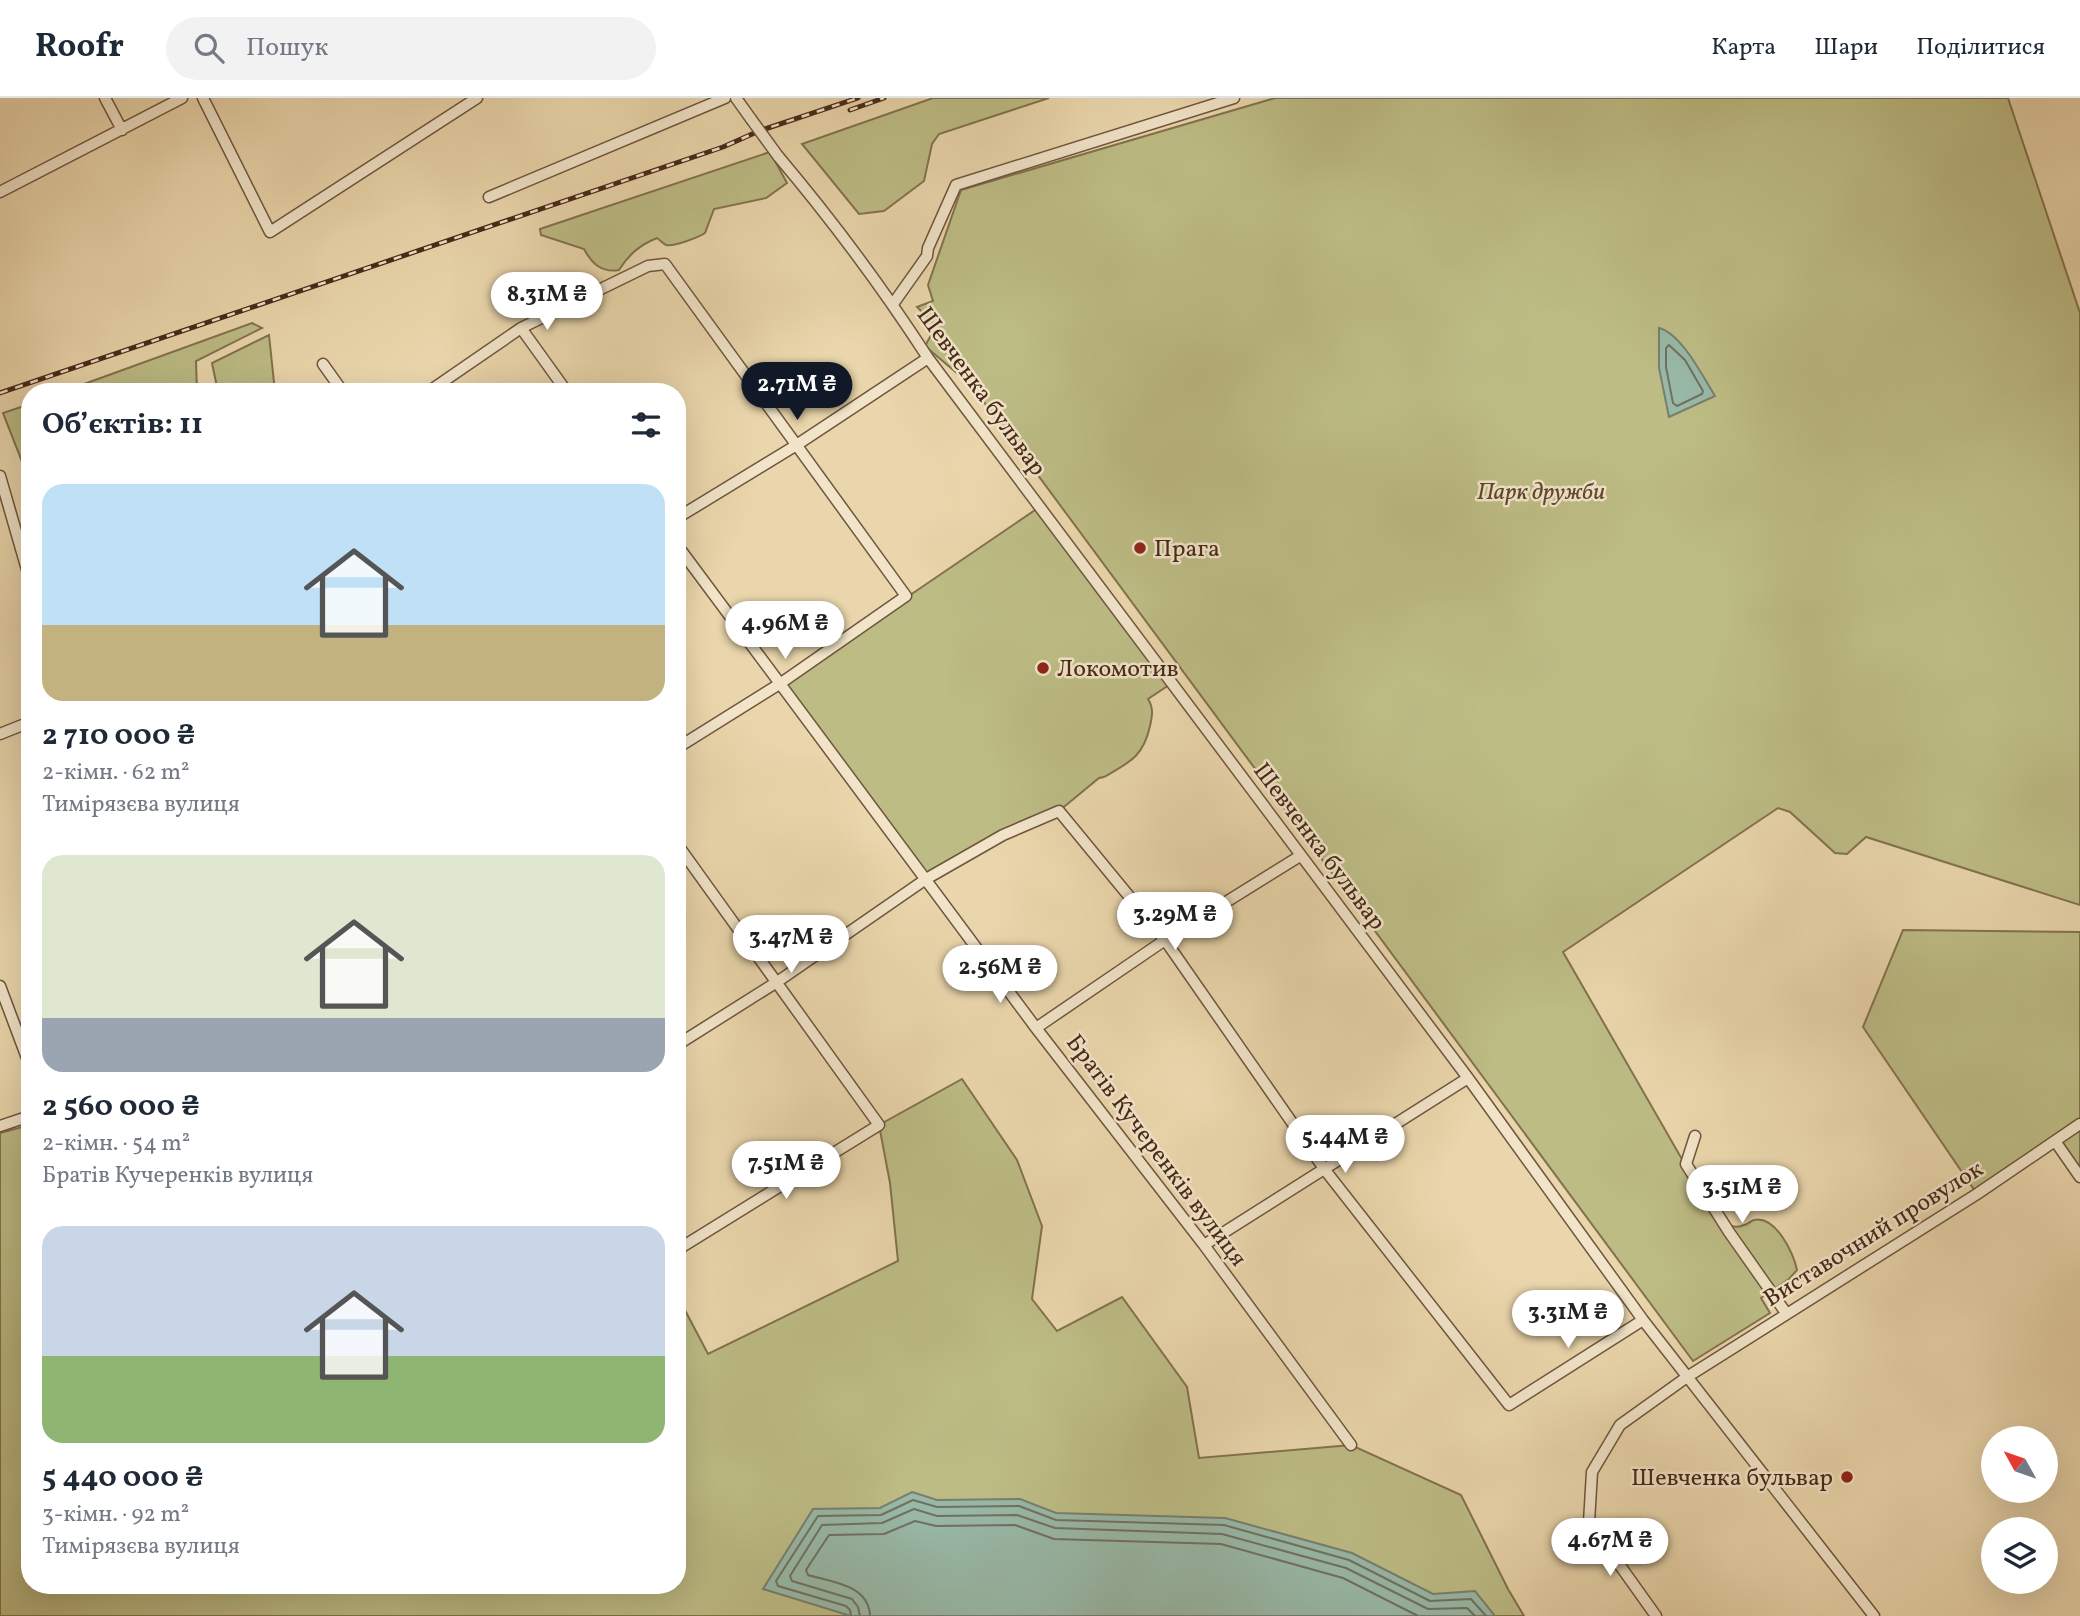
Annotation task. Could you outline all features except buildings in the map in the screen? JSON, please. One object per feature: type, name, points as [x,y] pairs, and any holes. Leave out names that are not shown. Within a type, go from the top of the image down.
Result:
[{"type":"street","points":[[106,98],[121,130]]},
{"type":"street","points":[[0,192],[181,98]]},
{"type":"street","points":[[203,98],[270,232],[477,98]]},
{"type":"street","points":[[489,197],[725,98]]},
{"type":"street","name":"Шевченка бульвар","points":[[736,98],[778,156],[820,206],[893,304],[928,358],[1468,1078],[1643,1320],[1874,1616]]},
{"type":"street","points":[[893,304],[927,256],[956,185],[1234,98]]},
{"type":"street","points":[[441,383],[521,328],[648,266],[665,264],[906,596],[781,682],[686,742]]},
{"type":"street","points":[[521,328],[561,383]]},
{"type":"street","points":[[686,513],[795,446],[928,358]]},
{"type":"street","points":[[323,365],[336,383]]},
{"type":"street","points":[[0,477],[2,493],[21,552]]},
{"type":"street","name":"Братів Кучеренків вулиця","points":[[686,557],[1036,1028],[1204,1245],[1351,1445]]},
{"type":"street","points":[[0,734],[21,726]]},
{"type":"street","points":[[686,1039],[777,982],[926,879],[1003,835],[1059,811],[1165,940],[1325,1170],[1509,1405],[1643,1320]]},
{"type":"street","points":[[686,856],[878,1125],[686,1244]]},
{"type":"street","points":[[1036,1028],[1165,940],[1300,856]]},
{"type":"street","points":[[0,986],[21,1042]]},
{"type":"street","points":[[1204,1245],[1468,1078]]},
{"type":"street","points":[[0,1126],[21,1119]]},
{"type":"street","name":"Виставочний провулок","points":[[1656,1616],[1589,1522],[1592,1472],[1620,1425],[1687,1377],[1977,1194],[2080,1124]]},
{"type":"street","points":[[1695,1136],[1686,1164],[1728,1233],[1786,1313]]},
{"type":"street","points":[[2054,1141],[2080,1177]]},
{"type":"green space","points":[[933,98],[1049,98],[939,134],[932,144],[924,181],[884,211],[859,214],[802,144]]},
{"type":"green space","name":"Парк дружби","points":[[1275,98],[2008,98],[2080,313],[2080,905],[1866,837],[1847,854],[1835,853],[1790,812],[1778,808],[1563,952],[1718,1222],[1734,1227],[1754,1220],[1769,1223],[1788,1245],[1795,1263],[1797,1270],[1789,1279],[1761,1298],[1770,1313],[1693,1361],[972,386],[925,346],[936,326],[917,307],[933,301],[928,285],[961,190]]},
{"type":"green space","points":[[770,152],[787,183],[766,198],[714,209],[705,233],[698,237],[670,245],[657,238],[651,241],[631,255],[619,270],[603,269],[590,259],[584,249],[541,235],[540,229]]},
{"type":"green space","points":[[252,323],[262,328],[196,361],[197,383],[87,383]]},
{"type":"green space","points":[[269,335],[274,383],[216,383],[212,363]]},
{"type":"green space","points":[[21,407],[21,459],[3,413]]},
{"type":"green space","points":[[1041,506],[1172,683],[1148,699],[1152,712],[1151,723],[1144,745],[1134,758],[1099,778],[1059,811],[926,879],[781,683]]},
{"type":"green space","points":[[1903,930],[2080,932],[2080,1177],[2054,1141],[1977,1194],[1863,1027]]},
{"type":"green space","points":[[962,1079],[1017,1160],[1042,1226],[1032,1299],[1057,1331],[1122,1297],[1187,1387],[1199,1458],[1351,1445],[1461,1495],[1524,1616],[0,1616],[0,1133],[21,1127],[21,1594],[686,1594],[686,1312],[708,1354],[898,1261],[890,1183],[879,1125]]},
{"type":"water","points":[[1659,328],[1676,338],[1684,347],[1715,396],[1669,417],[1659,368]]},
{"type":"water","points":[[912,1492],[937,1500],[1020,1499],[1056,1513],[1225,1518],[1352,1553],[1433,1594],[1475,1591],[1495,1616],[851,1616],[763,1589],[813,1509],[880,1508]]},
{"type":"railway","points":[[29,383],[723,147],[759,131],[858,98]]},
{"type":"railway","points":[[850,110],[884,98]]},
{"type":"railway","points":[[0,393],[21,386]]},
{"type":"place","name":"Прага","points":[[1140,548]]},
{"type":"place","name":"Локомотив","points":[[1043,668]]},
{"type":"place","name":"Шевченка бульвар","points":[[1847,1477]]}]
